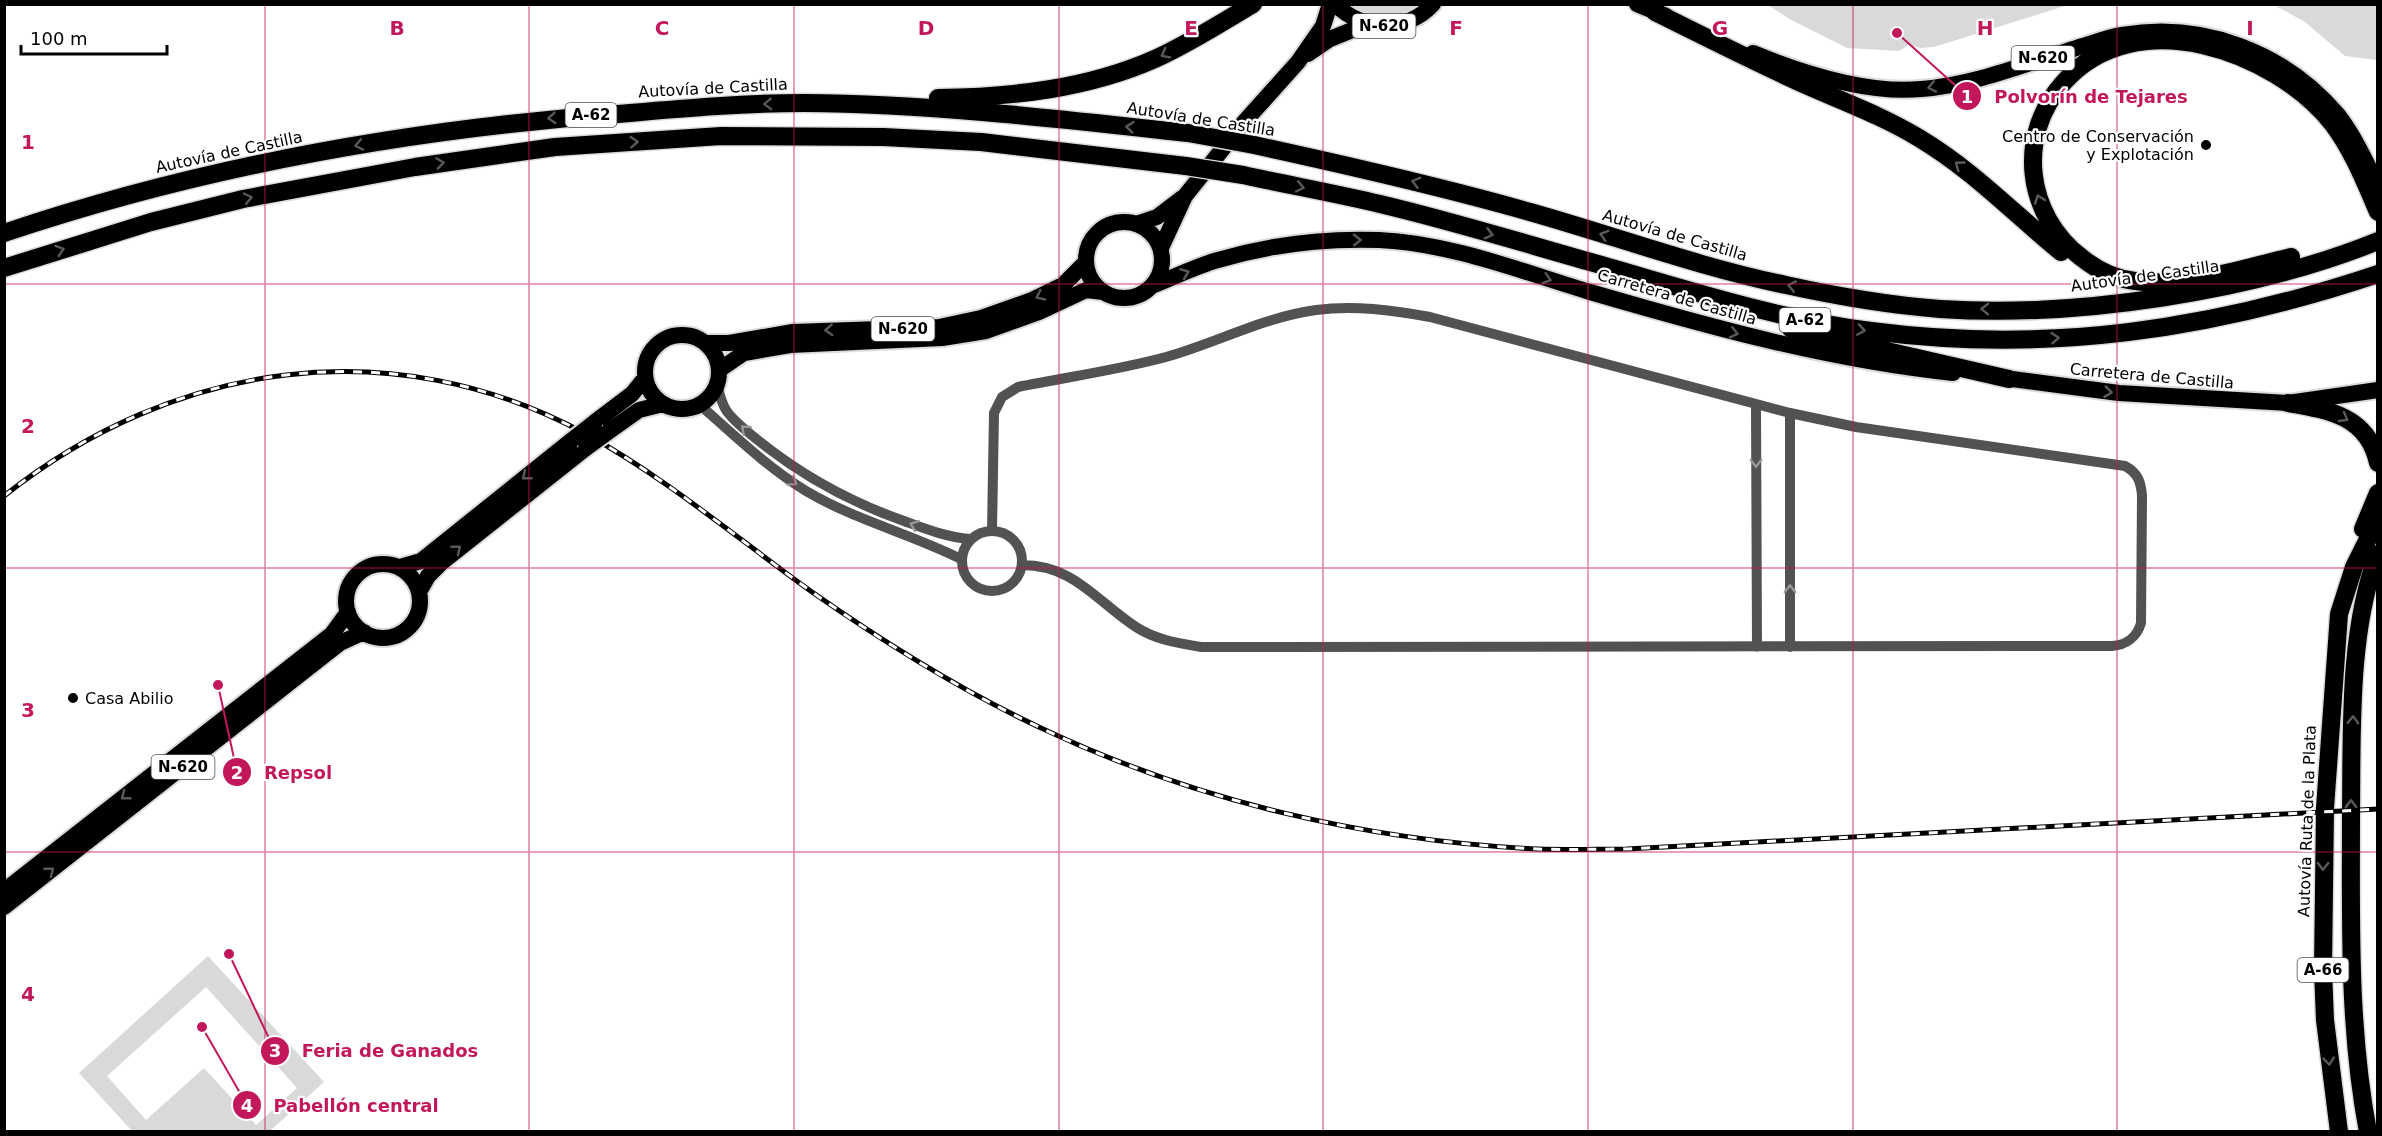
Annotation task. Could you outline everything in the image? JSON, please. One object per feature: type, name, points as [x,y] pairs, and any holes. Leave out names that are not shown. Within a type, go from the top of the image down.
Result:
[{"type":"highway","points":[[803,103],[990,97],[1048,90],[1103,77],[1156,59],[1253,4]]},
{"type":"highway","name":"N-620","points":[[612,419],[663,404],[674,408],[700,405],[711,396],[718,377],[744,353],[790,345],[942,338],[986,331],[1039,312],[1086,290],[1103,292],[1124,299],[1146,292],[1154,285],[1162,268],[1161,248],[1185,196],[1245,121],[1298,62],[1323,26],[1330,4]]},
{"type":"highway","name":"N-620","points":[[1335,4],[1353,19],[1384,26],[1401,24],[1417,18],[1433,4]]},
{"type":"highway","name":"N-620","points":[[1637,4],[1766,58],[1854,84],[1897,90],[1922,89],[1975,79],[2121,35],[2160,32],[2188,33],[2212,38],[2254,51],[2289,71],[2308,86],[2345,126],[2378,186]]},
{"type":"highway","points":[[1655,12],[1759,63],[1892,123],[1918,138],[1958,163],[2060,251],[2091,273],[2112,283],[2132,287],[2167,289],[2187,286],[2266,268],[2325,249]]},
{"type":"highway","name":"N-620","points":[[1298,62],[1330,39],[1367,24]]},
{"type":"highway","points":[[2374,236],[2206,277],[2176,282],[2133,281],[2112,276],[2091,265],[2067,247],[2051,225],[2034,186],[2033,163],[2036,136],[2048,104],[2065,80],[2085,64],[2109,51],[2141,42],[2183,42],[2210,46],[2253,61],[2300,92],[2331,123],[2354,159],[2378,212]]},
{"type":"highway","name":"Autovía de Castilla","points":[[4,233],[143,191],[237,168],[407,136],[551,118],[717,106],[803,103],[979,111],[1188,133],[1384,174],[1529,212],[1705,266],[1773,282],[1868,301],[1941,309],[2028,310],[2168,296],[2252,280],[2374,236]]},
{"type":"highway","name":"A-62","points":[[4,267],[151,222],[243,199],[415,167],[555,147],[721,136],[883,137],[981,142],[1186,166],[1243,175],[1380,204],[1781,316],[1859,329],[1946,339],[2030,340],[2114,334],[2178,326],[2241,314],[2314,295],[2378,274]]},
{"type":"highway","name":"N-620","points":[[4,891],[332,634],[348,612],[348,591],[359,573],[378,564],[400,567],[421,561],[612,419],[645,378],[648,357],[663,341],[684,336],[705,343],[729,344],[793,332],[939,327],[981,318],[1032,300],[1063,285],[1086,262],[1088,247],[1096,235],[1107,226],[1122,222],[1136,224],[1157,217],[1185,196]]},
{"type":"highway","points":[[1136,224],[1152,233],[1161,248]]},
{"type":"highway","name":"Carretera de Castilla","points":[[1154,285],[1216,261],[1273,247],[1323,241],[1380,240],[1434,248],[1496,263],[1744,336],[1858,360],[2119,393],[2288,403],[2378,390]]},
{"type":"highway","points":[[1086,262],[1094,284],[1103,292]]},
{"type":"highway","points":[[1633,274],[1680,295],[1787,328],[2009,379]]},
{"type":"highway","points":[[705,343],[715,355],[718,377]]},
{"type":"highway","points":[[645,378],[655,397],[663,404]]},
{"type":"highway","points":[[2288,403],[2322,409],[2345,417],[2369,440],[2378,463]]},
{"type":"highway","name":"N-620","points":[[4,907],[340,643],[364,632],[383,637],[402,633],[412,625],[418,613],[419,592],[428,576],[579,444]]},
{"type":"highway","points":[[2339,614],[2353,553],[2378,493]]},
{"type":"highway","name":"Autovía Ruta de la Plata","points":[[2339,1131],[2325,1020],[2323,870],[2325,793],[2339,614],[2354,567],[2378,519]]},
{"type":"highway","name":"A-66","points":[[2368,1131],[2359,1074],[2352,972],[2352,778],[2358,631],[2369,578],[2378,554]]},
{"type":"highway","points":[[400,567],[411,576],[419,592]]},
{"type":"highway","points":[[348,612],[354,624],[364,632]]},
{"type":"street","points":[[992,531],[994,413],[1002,397],[1018,387],[1166,357],[1314,310],[1348,308],[1392,310],[1430,317],[1756,405],[1856,427],[2125,466],[2140,481],[2142,496],[2141,623],[2138,632],[2119,646],[1201,647],[1164,641],[1137,628],[1079,581],[1040,565],[1022,565]]},
{"type":"street","points":[[718,377],[721,401],[736,422],[783,460],[814,481],[883,514],[952,537],[970,539]]},
{"type":"street","points":[[700,405],[747,448],[807,491],[841,509],[961,559]]},
{"type":"street","points":[[1756,405],[1757,647]]},
{"type":"street","points":[[1790,413],[1790,647]]},
{"type":"street","points":[[992,531],[1002,532],[1018,545],[1022,565],[1019,575],[1005,589],[984,591],[967,580],[962,571],[961,559],[962,552],[970,539],[982,532],[992,531]]},
{"type":"shaded area","points":[[1343,5],[1423,5],[1401,16],[1383,18]]},
{"type":"shaded area","points":[[1768,5],[2068,5],[1934,47],[1921,48],[1909,45],[1899,51],[1847,48],[1793,21]]},
{"type":"shaded area","points":[[2274,5],[2377,5],[2377,60],[2345,56],[2305,22]]},
{"type":"shaded area","points":[[208,956],[324,1082],[270,1131],[132,1131],[79,1073]],"holes":[[[206,987],[297,1088],[256,1125],[204,1068],[146,1120],[107,1076]]]},
{"type":"railway","points":[[4,496],[70,450],[139,415],[212,389],[286,375],[361,372],[437,380],[512,401],[586,434],[616,451],[673,489],[812,592],[867,629],[952,682],[1011,713],[1100,754],[1160,777],[1284,813],[1410,837],[1474,844],[1538,849],[1627,849],[2378,809]]},
{"type":"place","name":"Polvorín de Tejares","points":[[1897,33]]},
{"type":"place","name":"Centro de Conservación y Explotación","points":[[2206,145]]},
{"type":"place","name":"Repsol","points":[[218,685]]},
{"type":"place","name":"Casa Abilio","points":[[73,698]]},
{"type":"place","name":"Feria de Ganados","points":[[229,954]]},
{"type":"place","name":"Pabellón central","points":[[202,1027]]}]
